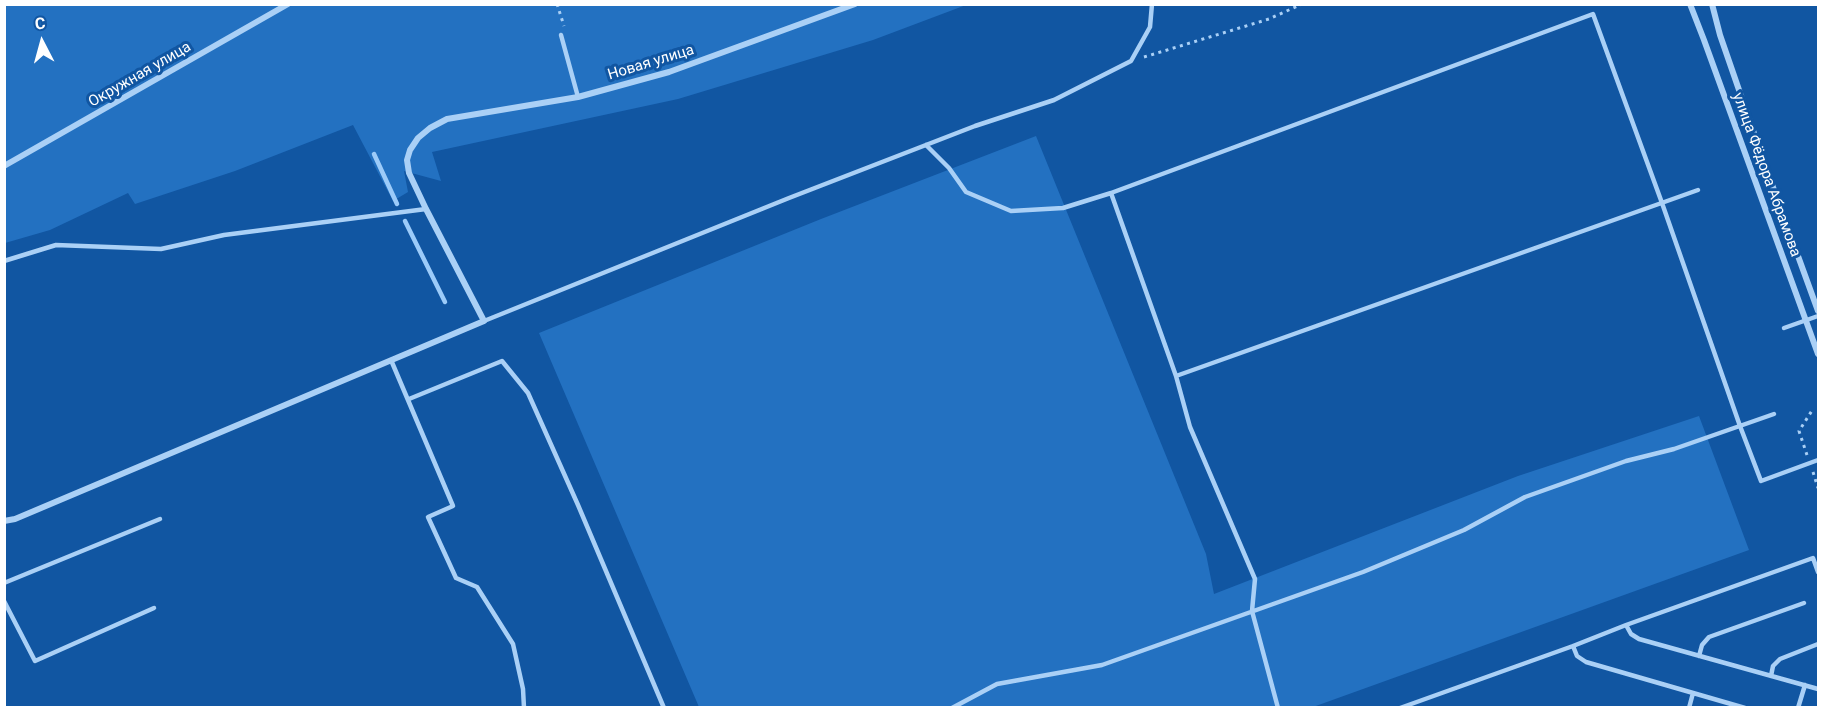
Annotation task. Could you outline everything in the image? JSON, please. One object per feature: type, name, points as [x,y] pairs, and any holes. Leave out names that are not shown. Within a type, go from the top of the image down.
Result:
[{"type":"street","name":"Окружная улица","points":[[4,166],[288,4]]},
{"type":"street","name":"Новая улица","points":[[426,209],[409,173],[407,160],[418,138],[447,119],[578,97],[669,72],[855,4]]},
{"type":"street","name":"улица Фёдора Абрамова","points":[[1690,4],[1818,354]]},
{"type":"street","name":"улица Фёдора Абрамова","points":[[1712,4],[1720,35],[1818,313]]},
{"type":"street","points":[[4,521],[15,519],[484,321],[426,209]]},
{"type":"lane","points":[[484,321],[789,198],[975,126],[1054,100],[1131,62],[1150,27],[1152,4]]},
{"type":"lane","points":[[926,145],[949,168],[966,192],[1011,211],[1063,208],[1111,193],[1593,14],[1761,481],[1818,460]]},
{"type":"lane","points":[[561,35],[578,97]]},
{"type":"lane","points":[[1176,376],[1698,190]]},
{"type":"lane","points":[[1111,193],[1176,376],[1190,427],[1255,579],[1252,611],[1278,708]]},
{"type":"lane","points":[[4,261],[56,245],[161,249],[224,235],[426,209]]},
{"type":"lane","points":[[1784,328],[1806,321],[1818,313]]},
{"type":"lane","points":[[391,360],[453,506],[428,518],[456,578],[477,586],[513,644],[523,689],[524,708]]},
{"type":"lane","points":[[409,399],[502,362],[528,393],[664,708]]},
{"type":"lane","points":[[952,708],[997,684],[1102,665],[1363,572],[1464,530],[1525,497],[1626,461],[1674,449],[1774,414]]},
{"type":"lane","points":[[4,583],[160,519]]},
{"type":"lane","points":[[1400,708],[1813,558],[1818,572]]},
{"type":"lane","points":[[4,601],[35,661],[154,608]]},
{"type":"lane","points":[[1699,656],[1702,645],[1709,637],[1804,603]]},
{"type":"lane","points":[[1626,625],[1631,634],[1639,639],[1818,689]]},
{"type":"lane","points":[[1771,676],[1773,666],[1780,659],[1818,644]]},
{"type":"lane","points":[[1573,646],[1577,656],[1586,662],[1745,708]]},
{"type":"lane","points":[[1798,708],[1805,685]]},
{"type":"lane","points":[[1689,708],[1693,693]]},
{"type":"lane","points":[[1719,708],[1721,701]]},
{"type":"path","points":[[557,4],[564,27],[561,35]]},
{"type":"path","points":[[1131,62],[1269,19],[1302,4]]},
{"type":"path","points":[[1813,409],[1799,431],[1818,488]]},
{"type":"shaded area","points":[[5,5],[966,5],[873,40],[678,99],[432,152],[441,181],[404,171],[408,192],[393,201],[353,125],[235,171],[135,204],[128,193],[50,230],[5,243]]},
{"type":"shaded area","points":[[1036,136],[1206,554],[1214,594],[1518,476],[1699,416],[1749,550],[1313,707],[699,707],[539,333],[821,219]]},
{"type":"waterway","points":[[374,154],[397,204]]},
{"type":"waterway","points":[[405,221],[445,302]]}]
